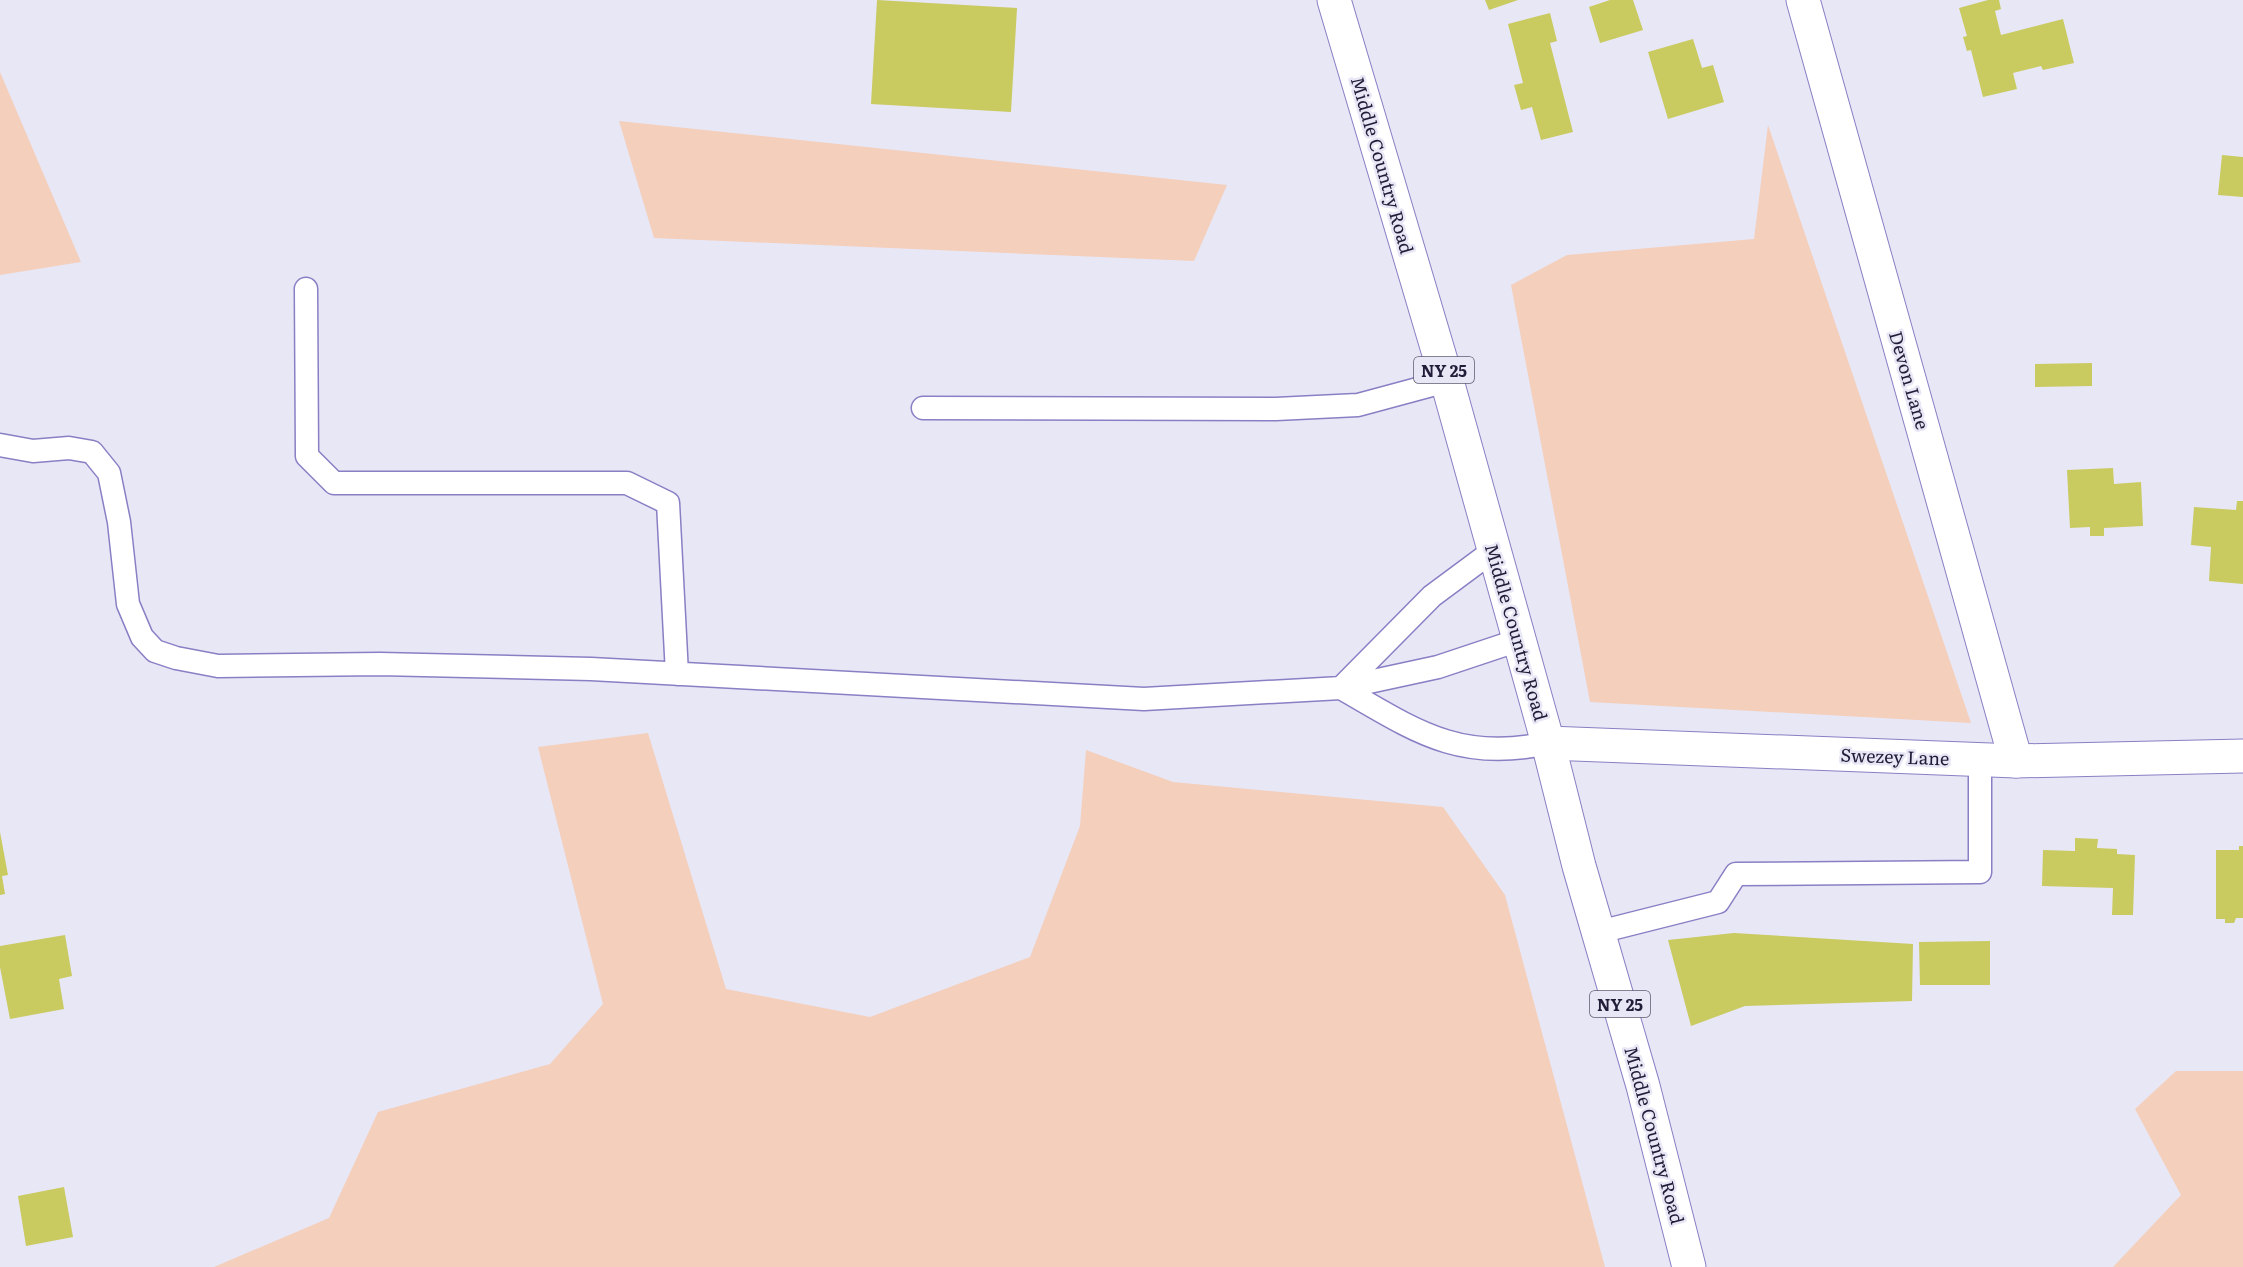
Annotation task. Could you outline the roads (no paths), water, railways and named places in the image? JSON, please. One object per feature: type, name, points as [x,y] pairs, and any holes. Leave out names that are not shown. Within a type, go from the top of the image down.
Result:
[{"type":"street","name":"Middle Country Road","points":[[1334,0],[1447,381],[1548,742],[1579,866],[1643,1086],[1689,1267]]},
{"type":"street","name":"Devon Lane","points":[[1803,0],[2016,761]]},
{"type":"street","name":"Swezey Lane","points":[[1548,742],[2016,761],[2243,756]]},
{"type":"lane","points":[[306,289],[307,456],[333,483],[627,483],[668,503],[677,674]]},
{"type":"lane","points":[[923,408],[1276,409],[1358,405],[1447,381]]},
{"type":"lane","points":[[0,445],[33,451],[69,448],[92,452],[109,473],[119,522],[128,604],[142,637],[155,651],[176,658],[218,666],[380,664],[677,674],[1144,699],[1341,688],[1438,667],[1519,640]]},
{"type":"lane","points":[[1341,688],[1432,596],[1494,550]]},
{"type":"lane","points":[[1341,688],[1423,735],[1443,741],[1475,748],[1533,746],[1548,742]]},
{"type":"lane","points":[[1599,932],[1718,902],[1736,874],[1980,872],[1980,759]]}]
